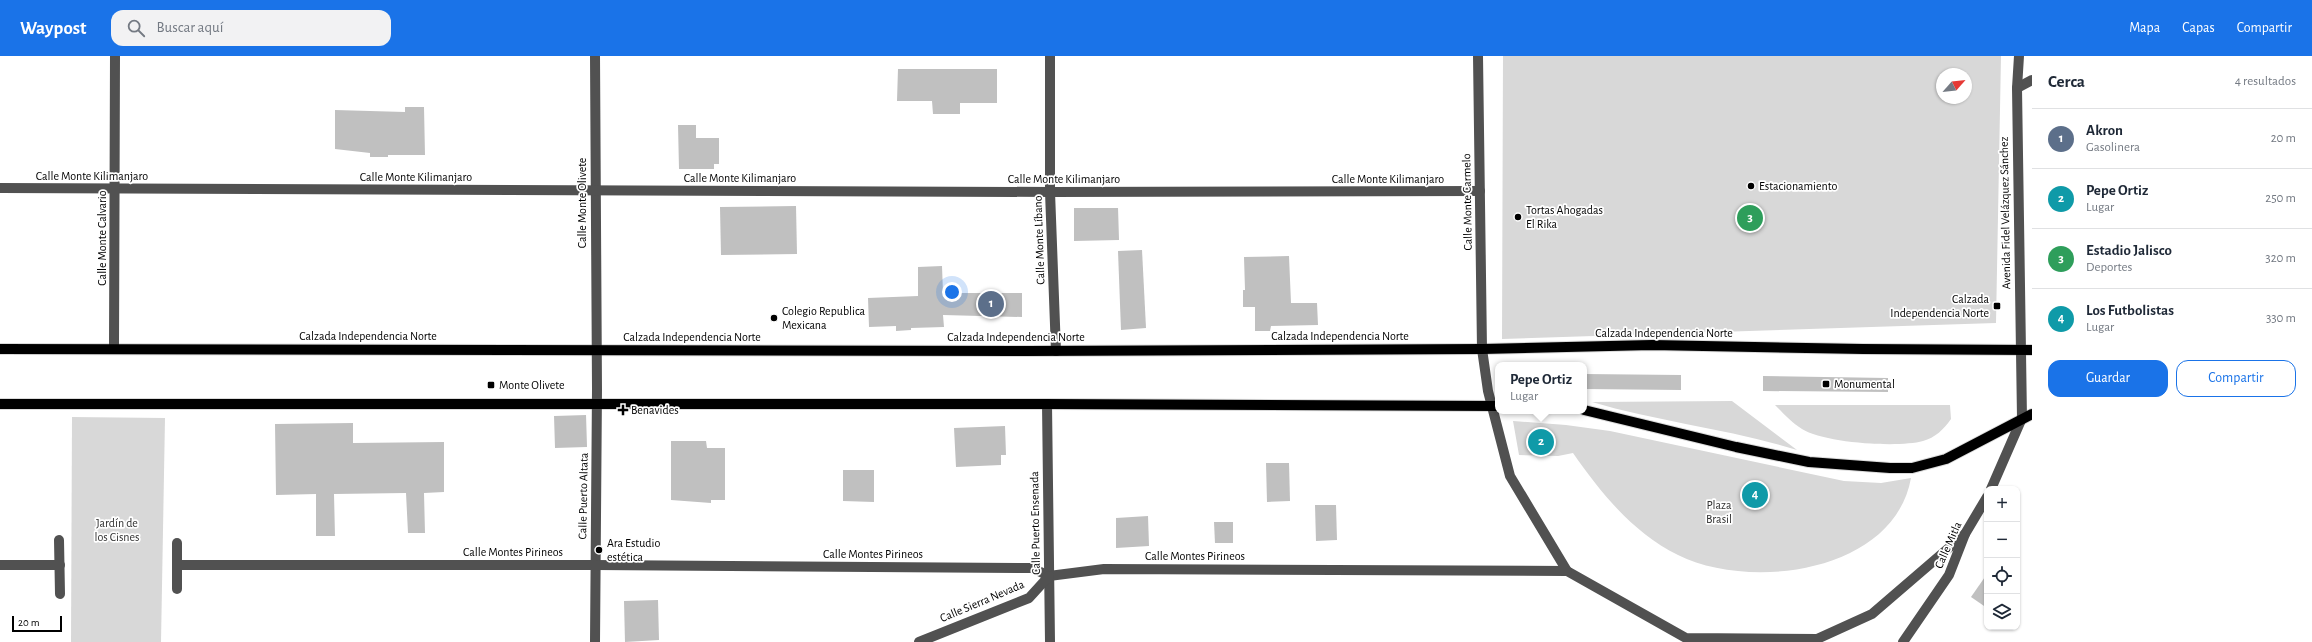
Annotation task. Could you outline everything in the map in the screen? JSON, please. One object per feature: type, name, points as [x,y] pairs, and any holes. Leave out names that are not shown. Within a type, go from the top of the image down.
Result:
[{"type":"main road","name":"Calzada Independencia Norte","points":[[0,349],[114,348],[1056,351],[1482,349],[1652,344],[2032,350]]},
{"type":"main road","points":[[0,404],[1047,404],[1495,406]]},
{"type":"main road","points":[[1587,411],[1736,447],[1809,462],[1890,468],[1912,468],[1946,459],[2032,414]]},
{"type":"street","name":"Calle Monte Calvario","points":[[114,348],[115,56]]},
{"type":"street","name":"Calle Monte Olivete","points":[[595,56],[597,350]]},
{"type":"street","name":"Calle Monte Líbano","points":[[1050,56],[1050,192],[1056,351]]},
{"type":"street","name":"Calle Monte Carmelo","points":[[1478,56],[1482,349]]},
{"type":"street","name":"Avenida Fidel Velázquez Sánchez","points":[[2019,56],[2017,88],[2022,418]]},
{"type":"street","points":[[2017,88],[2032,80]]},
{"type":"street","name":"Calle Monte Kilimanjaro","points":[[0,188],[1050,192],[1480,191]]},
{"type":"street","points":[[1482,349],[1488,391],[1495,406]]},
{"type":"street","name":"Calle Puerto Altata","points":[[595,642],[597,350]]},
{"type":"street","name":"Calle Puerto Ensenada","points":[[1047,404],[1050,642]]},
{"type":"street","points":[[1497,414],[1510,476],[1567,571],[1686,638],[1817,638],[1872,614],[1965,534]]},
{"type":"street","points":[[1992,486],[2022,418]]},
{"type":"street","name":"Calle Mitla","points":[[1903,642],[1949,575],[1965,534],[1984,502]]},
{"type":"street","points":[[59,540],[60,594]]},
{"type":"street","points":[[176,589],[177,543]]},
{"type":"street","points":[[0,565],[60,565]]},
{"type":"street","name":"Calle Montes Pirineos","points":[[177,565],[595,565],[1032,568],[1049,576],[1104,569],[1567,571]]},
{"type":"street","name":"Calle Sierra Nevada","points":[[919,642],[1029,598],[1049,576]]},
{"type":"green space","name":"Estacionamiento","points":[[1503,56],[2001,56],[1996,323],[1502,339]]},
{"type":"green space","points":[[1732,401],[1797,450],[1746,436],[1643,415],[1592,402]]},
{"type":"green space","points":[[1775,405],[1950,405],[1951,419],[1939,433],[1923,441],[1897,444],[1861,443],[1843,441],[1812,434],[1795,424]]},
{"type":"green space","name":"Jardín de los Cisnes","points":[[72,417],[165,418],[161,642],[71,642]]},
{"type":"green space","name":"Plaza Brasil","points":[[1513,421],[1566,425],[1610,431],[1844,481],[1881,483],[1911,478],[1899,510],[1878,535],[1849,554],[1815,566],[1779,572],[1742,572],[1708,566],[1678,555],[1662,546],[1632,524],[1619,511],[1595,483],[1573,453],[1558,456],[1519,455]]},
{"type":"building","points":[[898,69],[997,69],[997,103],[960,103],[960,114],[933,114],[932,101],[897,101]]},
{"type":"building","points":[[405,107],[424,107],[425,155],[388,155],[388,157],[370,157],[370,153],[335,149],[335,110],[405,112]]},
{"type":"building","points":[[678,125],[696,125],[696,138],[719,138],[719,164],[714,164],[714,169],[679,169]]},
{"type":"building","points":[[796,206],[797,254],[721,255],[720,207]]},
{"type":"building","points":[[1074,208],[1118,208],[1119,240],[1074,241]]},
{"type":"building","points":[[1142,250],[1146,328],[1121,330],[1118,251]]},
{"type":"building","points":[[1289,256],[1291,303],[1317,303],[1318,325],[1271,326],[1270,331],[1255,331],[1255,307],[1243,307],[1243,290],[1245,290],[1244,257]]},
{"type":"building","points":[[942,266],[943,293],[1022,293],[1022,317],[943,315],[944,327],[911,328],[911,330],[896,331],[896,326],[869,327],[868,298],[918,296],[918,267]]},
{"type":"building","points":[[1587,374],[1681,375],[1681,390],[1587,389]]},
{"type":"building","name":"Monumental","points":[[1763,376],[1888,378],[1888,392],[1763,391]]},
{"type":"building","points":[[586,415],[587,447],[555,448],[554,416]]},
{"type":"building","points":[[353,423],[353,443],[444,442],[444,492],[424,493],[425,533],[408,533],[406,493],[334,494],[335,536],[316,536],[316,494],[276,495],[275,424]]},
{"type":"building","points":[[1005,426],[1006,455],[1001,455],[1001,465],[956,467],[954,428]]},
{"type":"building","points":[[671,441],[706,441],[707,448],[725,448],[725,500],[711,500],[711,503],[671,500]]},
{"type":"building","points":[[1266,463],[1289,463],[1290,501],[1267,502]]},
{"type":"building","points":[[843,470],[874,470],[874,502],[843,501]]},
{"type":"building","points":[[1315,505],[1336,505],[1337,540],[1316,541]]},
{"type":"building","points":[[1148,516],[1149,546],[1116,548],[1116,518]]},
{"type":"building","points":[[1214,522],[1233,522],[1233,543],[1215,543]]},
{"type":"building","points":[[1984,578],[1984,606],[1971,597]]},
{"type":"building","points":[[658,600],[659,640],[625,642],[624,601]]},
{"type":"place","name":"Estacionamiento","points":[[1751,186]]},
{"type":"place","name":"Tortas Ahogadas El Rika","points":[[1518,217]]},
{"type":"place","name":"Estadio Jalisco","points":[[1750,218]]},
{"type":"place","name":"Akron","points":[[991,304]]},
{"type":"place","name":"Calzada Independencia Norte","points":[[1997,306]]},
{"type":"place","name":"Colegio Republica Mexicana","points":[[774,318]]},
{"type":"place","name":"Monumental","points":[[1826,384]]},
{"type":"place","name":"Monte Olivete","points":[[491,385]]},
{"type":"place","name":"Benavides","points":[[623,410]]},
{"type":"place","name":"Pepe Ortiz","points":[[1541,442]]},
{"type":"place","name":"Los Futbolistas","points":[[1755,495]]},
{"type":"place","name":"Ara Estudio estética","points":[[599,550]]}]
